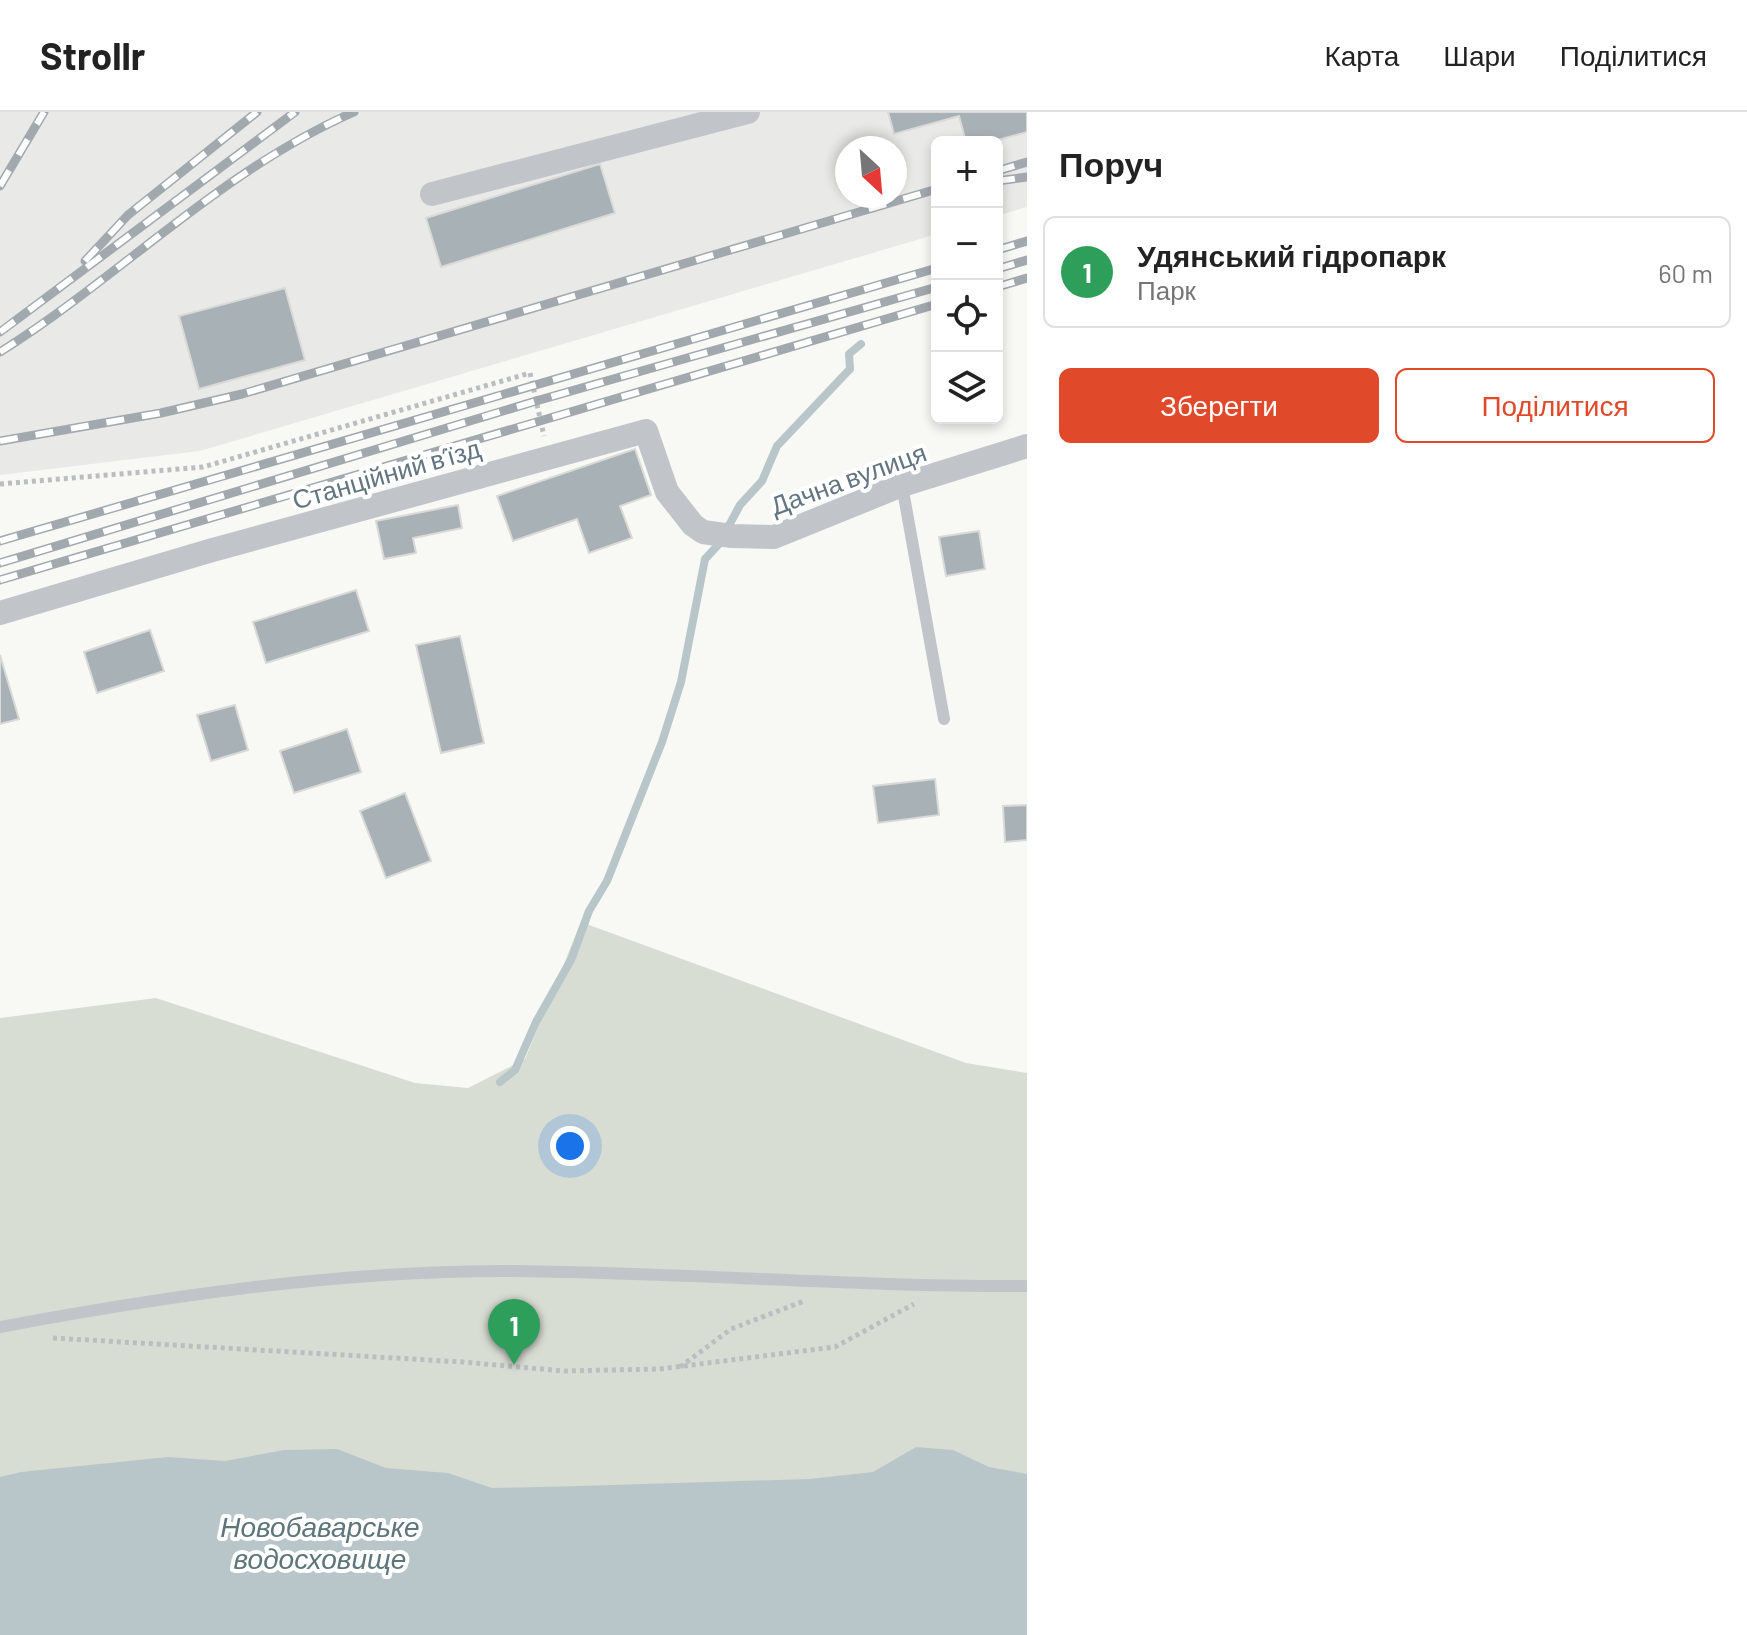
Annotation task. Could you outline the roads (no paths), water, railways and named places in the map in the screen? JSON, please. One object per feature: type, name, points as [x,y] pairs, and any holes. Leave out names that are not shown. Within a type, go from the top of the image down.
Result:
[{"type":"street","points":[[432,194],[748,112]]},
{"type":"street","name":"Станційний в’їзд","points":[[0,613],[646,431],[667,492],[693,525],[703,532],[732,536]]},
{"type":"street","name":"Дачна вулиця","points":[[732,536],[774,537],[902,485],[1027,446]]},
{"type":"lane","points":[[902,485],[944,719]]},
{"type":"lane","points":[[0,1327],[150,1299],[325,1280],[504,1271],[947,1287],[1027,1286]]},
{"type":"water","name":"Новобаварське водосховище","points":[[916,1447],[953,1450],[989,1467],[1027,1474],[1027,1635],[0,1635],[0,1477],[21,1472],[168,1457],[225,1461],[284,1450],[337,1449],[386,1468],[448,1473],[492,1488],[579,1486],[809,1479],[873,1472]]},
{"type":"waterway","points":[[500,1082],[515,1070],[536,1022],[571,960],[589,911],[607,881],[662,742],[681,682],[705,559],[719,544],[740,505],[762,481],[777,446],[850,369],[849,354],[861,344]]},
{"type":"railway","points":[[0,186],[44,112]]},
{"type":"railway","points":[[85,261],[128,215],[257,112]]},
{"type":"railway","points":[[0,332],[295,112]]},
{"type":"railway","points":[[0,352],[88,291],[260,163],[354,112]]},
{"type":"railway","points":[[1003,169],[1027,162]]},
{"type":"railway","points":[[1003,180],[1027,177]]},
{"type":"railway","points":[[0,441],[161,413],[242,394],[931,191]]},
{"type":"railway","points":[[1003,248],[1027,241]]},
{"type":"railway","points":[[1003,267],[1027,260]]},
{"type":"railway","points":[[0,541],[931,270]]},
{"type":"railway","points":[[1003,285],[1027,278]]},
{"type":"railway","points":[[0,563],[536,401],[931,289]]},
{"type":"railway","points":[[0,580],[931,306]]},
{"type":"place","name":"Удянський гідропарк","points":[[514,1365]]}]
